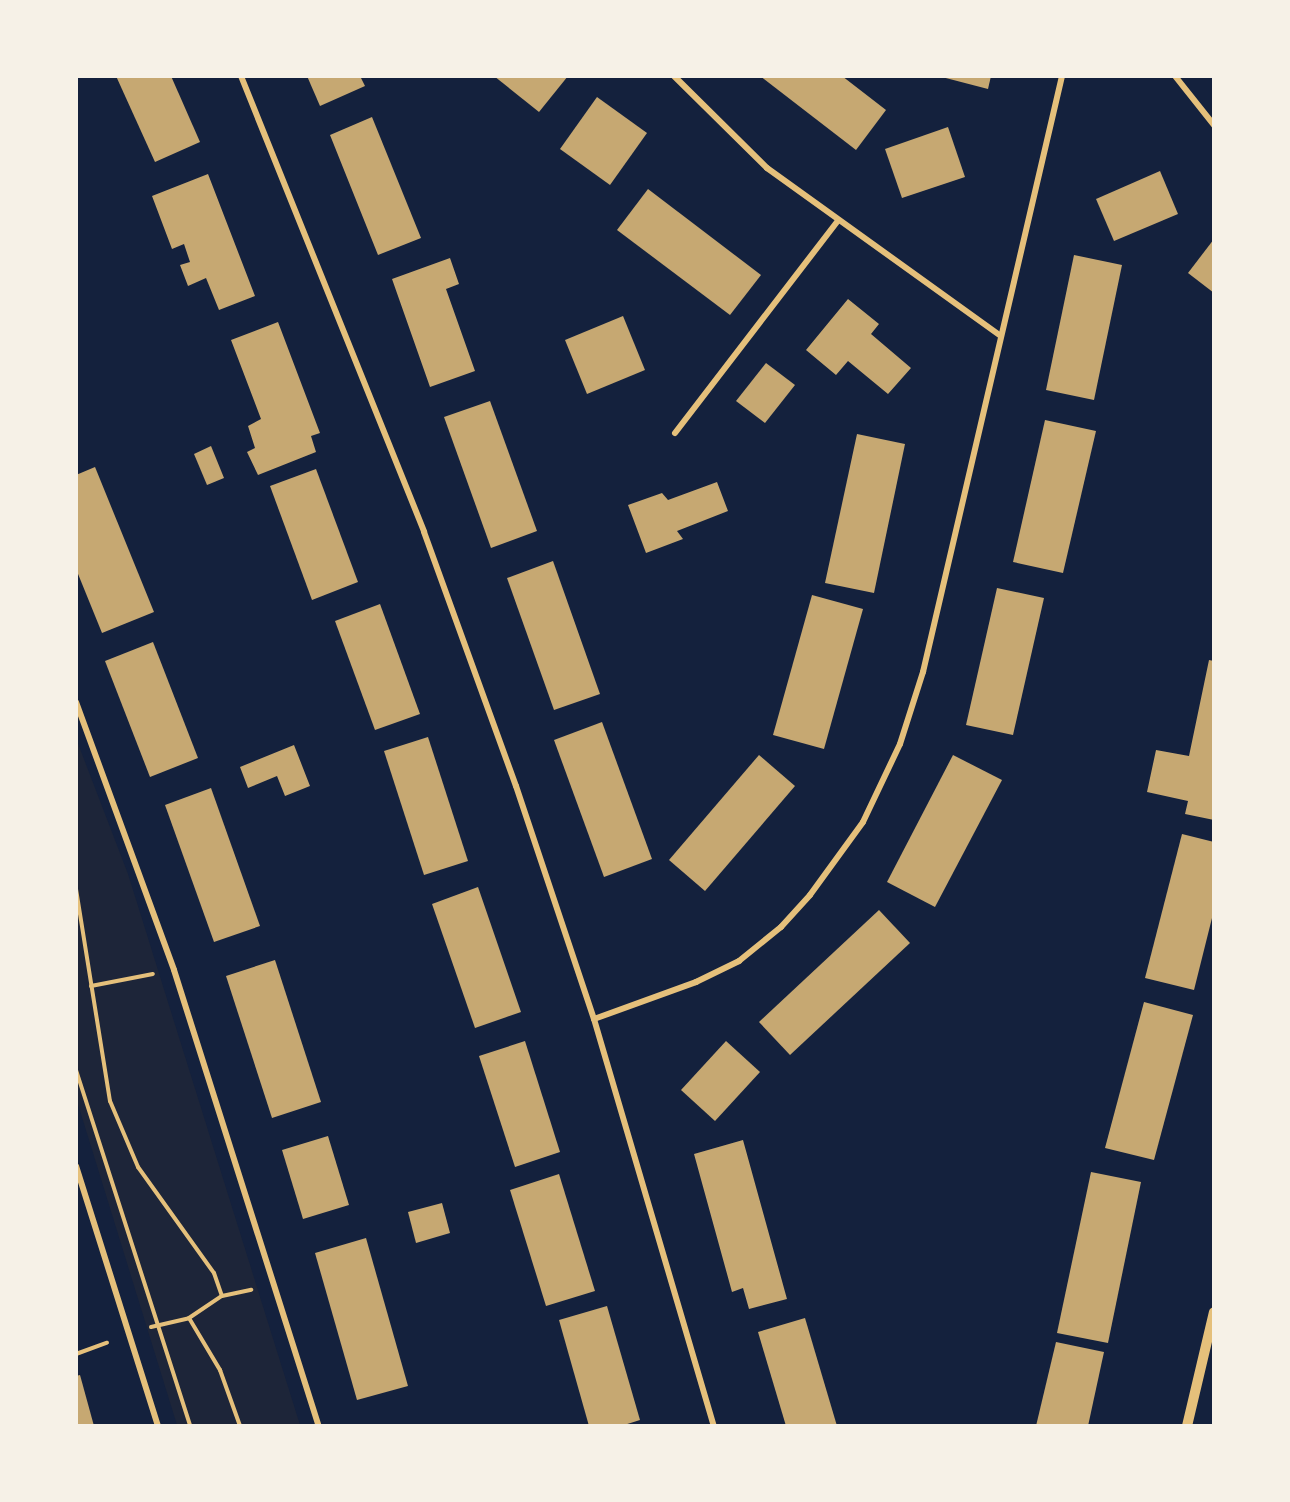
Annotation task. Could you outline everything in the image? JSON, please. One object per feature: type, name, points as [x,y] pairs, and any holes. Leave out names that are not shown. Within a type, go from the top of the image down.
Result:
[{"type":"street","points":[[241,76],[424,532],[516,786],[594,1019],[714,1425]]},
{"type":"street","points":[[674,76],[710,109],[767,168],[837,222],[999,335]]},
{"type":"street","points":[[594,1019],[696,982],[739,961],[781,927],[810,895],[863,822],[900,744],[923,672],[999,335],[1062,76]]},
{"type":"street","points":[[1175,76],[1214,125]]},
{"type":"street","points":[[675,433],[837,222]]},
{"type":"street","points":[[76,702],[174,970],[277,1284],[319,1425]]},
{"type":"street","points":[[76,1166],[158,1425]]},
{"type":"street","points":[[1187,1425],[1214,1312]]},
{"type":"path","points":[[76,889],[110,1101],[138,1167],[214,1273],[222,1296]]},
{"type":"path","points":[[91,986],[174,970]]},
{"type":"path","points":[[76,1070],[160,1324],[190,1425]]},
{"type":"path","points":[[76,1354],[160,1324],[189,1318],[222,1296],[277,1284]]},
{"type":"path","points":[[189,1318],[220,1370],[240,1425]]},
{"type":"shaded area","points":[[77,741],[128,874],[300,1425],[177,1425],[77,1101]]},
{"type":"building","points":[[116,76],[171,76],[200,142],[155,162]]},
{"type":"building","points":[[307,76],[360,76],[365,86],[320,106]]},
{"type":"building","points":[[494,76],[568,76],[539,112]]},
{"type":"building","points":[[760,76],[842,76],[886,110],[856,150]]},
{"type":"building","points":[[938,76],[991,76],[988,89]]},
{"type":"building","points":[[597,97],[647,133],[610,185],[560,149]]},
{"type":"building","points":[[372,117],[421,238],[378,255],[330,135]]},
{"type":"building","points":[[948,127],[965,177],[902,198],[885,149]]},
{"type":"building","points":[[1160,171],[1178,214],[1114,241],[1096,199]]},
{"type":"building","points":[[208,174],[255,296],[219,310],[206,278],[188,286],[180,265],[190,262],[184,244],[172,249],[152,196]]},
{"type":"building","points":[[648,189],[761,275],[730,315],[617,230]]},
{"type":"building","points":[[1214,239],[1214,293],[1188,273]]},
{"type":"building","points":[[1074,255],[1122,265],[1094,400],[1046,390]]},
{"type":"building","points":[[450,258],[459,284],[446,289],[475,371],[430,387],[392,279]]},
{"type":"building","points":[[848,299],[879,324],[871,334],[911,368],[888,394],[848,361],[836,375],[806,350]]},
{"type":"building","points":[[623,316],[645,370],[587,394],[565,340]]},
{"type":"building","points":[[278,322],[320,433],[311,436],[316,452],[258,475],[247,452],[255,448],[248,426],[261,419],[231,340]]},
{"type":"building","points":[[766,363],[795,385],[765,423],[736,401]]},
{"type":"building","points":[[490,401],[537,531],[491,548],[444,417]]},
{"type":"building","points":[[1045,420],[1096,431],[1063,573],[1013,562]]},
{"type":"building","points":[[857,434],[905,444],[874,593],[825,583]]},
{"type":"building","points":[[211,446],[224,478],[207,485],[194,454]]},
{"type":"building","points":[[95,467],[154,612],[102,633],[76,569],[76,475]]},
{"type":"building","points":[[316,469],[358,582],[312,600],[270,486]]},
{"type":"building","points":[[717,482],[728,511],[677,531],[683,539],[646,553],[628,505],[662,493],[668,500]]},
{"type":"building","points":[[553,561],[600,694],[554,710],[507,578]]},
{"type":"building","points":[[997,588],[1044,598],[1013,735],[966,725]]},
{"type":"building","points":[[812,595],[863,609],[824,749],[773,735]]},
{"type":"building","points":[[380,604],[420,714],[375,730],[335,621]]},
{"type":"building","points":[[153,642],[198,758],[150,777],[105,661]]},
{"type":"building","points":[[1209,660],[1214,661],[1214,820],[1185,814],[1188,801],[1147,792],[1156,750],[1189,756]]},
{"type":"building","points":[[602,722],[652,859],[604,877],[554,740]]},
{"type":"building","points":[[428,737],[468,861],[424,875],[384,751]]},
{"type":"building","points":[[294,745],[310,786],[285,796],[277,776],[248,788],[240,767]]},
{"type":"building","points":[[759,755],[795,786],[705,891],[669,860]]},
{"type":"building","points":[[953,755],[1002,780],[935,907],[887,882]]},
{"type":"building","points":[[211,788],[260,926],[214,942],[165,805]]},
{"type":"building","points":[[1182,834],[1214,842],[1214,910],[1194,990],[1145,978]]},
{"type":"building","points":[[478,887],[521,1012],[475,1028],[432,904]]},
{"type":"building","points":[[879,910],[910,943],[790,1055],[759,1022]]},
{"type":"building","points":[[275,960],[321,1102],[272,1118],[226,976]]},
{"type":"building","points":[[1144,1002],[1193,1015],[1154,1160],[1105,1148]]},
{"type":"building","points":[[525,1041],[560,1152],[515,1167],[479,1056]]},
{"type":"building","points":[[726,1041],[760,1072],[715,1121],[681,1090]]},
{"type":"building","points":[[328,1136],[349,1205],[303,1219],[282,1150]]},
{"type":"building","points":[[743,1140],[787,1299],[749,1309],[743,1288],[732,1292],[694,1154]]},
{"type":"building","points":[[1091,1172],[1141,1182],[1108,1343],[1057,1333]]},
{"type":"building","points":[[559,1174],[595,1291],[546,1306],[510,1190]]},
{"type":"building","points":[[442,1203],[450,1233],[416,1243],[408,1212]]},
{"type":"building","points":[[366,1238],[408,1386],[357,1400],[315,1253]]},
{"type":"building","points":[[607,1306],[640,1420],[621,1426],[589,1426],[559,1320]]},
{"type":"building","points":[[805,1318],[837,1426],[786,1426],[758,1332]]},
{"type":"building","points":[[1056,1342],[1104,1352],[1088,1426],[1036,1426]]},
{"type":"building","points":[[80,1375],[94,1426],[76,1426],[76,1376]]}]
